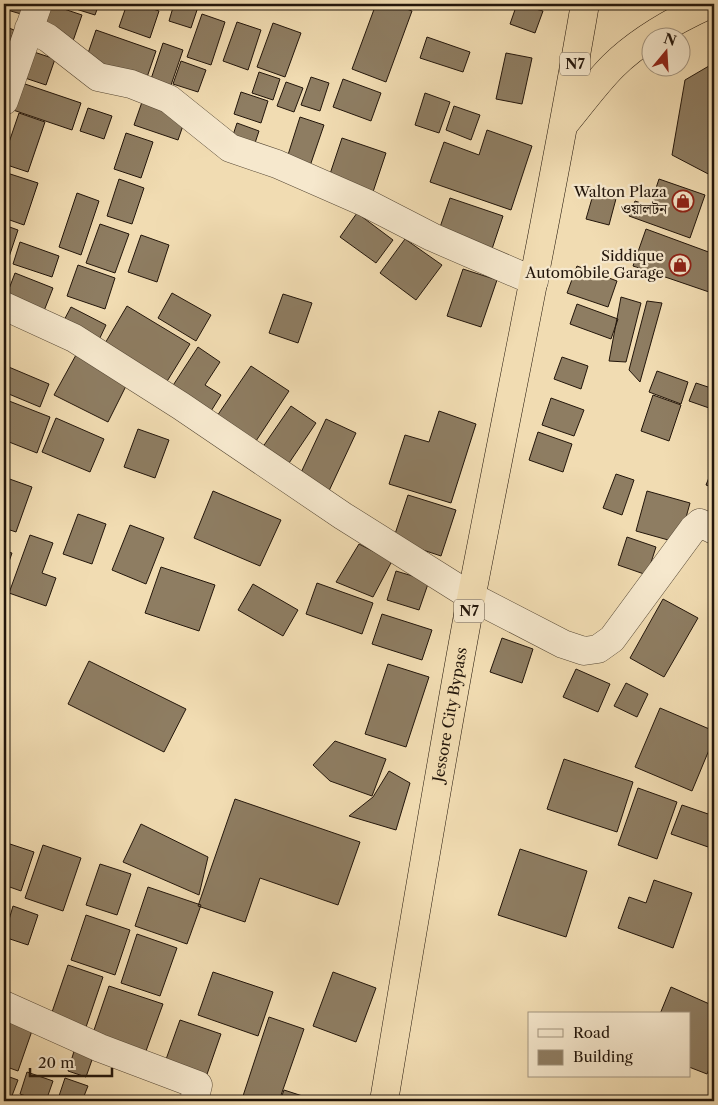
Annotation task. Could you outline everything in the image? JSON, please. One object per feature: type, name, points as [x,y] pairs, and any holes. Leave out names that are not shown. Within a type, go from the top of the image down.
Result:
[{"type":"highway","name":"N7","points":[[565,123],[585,4]]},
{"type":"highway","name":"N7","points":[[565,123],[612,67],[629,52],[670,24],[710,4]]},
{"type":"highway","name":"Jessore City Bypass","points":[[384,1101],[436,792],[472,597],[565,123]]},
{"type":"street","points":[[4,101],[33,16]]},
{"type":"street","points":[[33,16],[48,38],[98,77],[131,84],[169,99],[230,148],[277,164],[366,203],[432,237],[534,281]]},
{"type":"street","points":[[4,306],[74,338],[180,406],[343,516],[472,597],[562,644],[584,651],[598,649],[612,639],[693,529],[700,523],[714,530]]},
{"type":"street","points":[[4,1005],[100,1048],[198,1084],[194,1101]]},
{"type":"building","points":[[4,4],[24,4],[21,14],[4,9]]},
{"type":"building","points":[[49,4],[82,15],[73,41],[40,29]]},
{"type":"building","points":[[60,4],[99,4],[95,15]]},
{"type":"building","points":[[127,4],[138,4],[159,11],[150,38],[119,27]]},
{"type":"building","points":[[174,4],[199,4],[191,28],[169,21]]},
{"type":"building","points":[[376,4],[393,4],[412,11],[386,82],[352,69]]},
{"type":"building","points":[[517,4],[543,11],[535,33],[510,24]]},
{"type":"building","points":[[202,14],[225,22],[211,65],[187,57]]},
{"type":"building","points":[[237,22],[261,30],[248,70],[223,61]]},
{"type":"building","points":[[273,23],[301,33],[285,77],[257,67]]},
{"type":"building","points":[[4,26],[14,30],[5,58],[4,58]]},
{"type":"building","points":[[96,30],[156,51],[145,83],[85,62]]},
{"type":"building","points":[[427,37],[470,52],[463,72],[420,58]]},
{"type":"building","points":[[163,43],[183,50],[169,91],[149,85]]},
{"type":"building","points":[[31,51],[55,59],[46,85],[22,77]]},
{"type":"building","points":[[506,53],[532,58],[522,104],[496,99]]},
{"type":"building","points":[[181,61],[206,70],[198,92],[173,84]]},
{"type":"building","points":[[714,63],[714,177],[672,155],[685,80]]},
{"type":"building","points":[[259,72],[280,79],[273,100],[252,93]]},
{"type":"building","points":[[311,77],[329,83],[320,111],[301,105]]},
{"type":"building","points":[[343,79],[381,93],[371,121],[333,107]]},
{"type":"building","points":[[286,82],[303,88],[294,112],[277,106]]},
{"type":"building","points":[[22,83],[81,103],[72,130],[13,110]]},
{"type":"building","points":[[241,92],[268,101],[261,123],[234,114]]},
{"type":"building","points":[[425,93],[450,102],[439,133],[415,125]]},
{"type":"building","points":[[142,102],[186,117],[178,140],[134,125]]},
{"type":"building","points":[[454,106],[480,115],[471,140],[446,130]]},
{"type":"building","points":[[88,108],[112,116],[104,139],[80,131]]},
{"type":"building","points":[[19,113],[45,122],[28,172],[4,164],[4,157]]},
{"type":"building","points":[[300,117],[324,125],[310,166],[287,158]]},
{"type":"building","points":[[237,123],[259,131],[252,152],[230,144]]},
{"type":"building","points":[[487,130],[532,146],[511,210],[430,182],[444,142],[479,155]]},
{"type":"building","points":[[126,133],[153,142],[141,178],[114,169]]},
{"type":"building","points":[[342,138],[386,153],[373,192],[329,177]]},
{"type":"building","points":[[4,172],[38,183],[24,225],[4,218]]},
{"type":"building","points":[[119,179],[144,188],[132,224],[107,216]]},
{"type":"building","points":[[659,179],[705,195],[690,238],[629,216],[635,201],[650,206]]},
{"type":"building","points":[[595,188],[617,195],[609,225],[586,219]]},
{"type":"building","points":[[77,193],[99,201],[81,255],[59,247]]},
{"type":"building","points":[[450,198],[503,216],[491,252],[438,233]]},
{"type":"building","points":[[357,213],[393,240],[376,263],[340,237]]},
{"type":"building","points":[[100,224],[129,234],[115,273],[86,263]]},
{"type":"building","points":[[4,225],[18,230],[4,272]]},
{"type":"building","points":[[646,229],[714,254],[714,288],[712,293],[633,266]]},
{"type":"building","points":[[141,235],[169,245],[157,282],[128,272]]},
{"type":"building","points":[[405,239],[442,265],[416,300],[380,273]]},
{"type":"building","points":[[20,242],[59,256],[52,277],[13,264]]},
{"type":"building","points":[[78,265],[115,278],[105,309],[67,296]]},
{"type":"building","points":[[577,266],[617,281],[608,307],[567,293]]},
{"type":"building","points":[[463,269],[497,280],[481,327],[447,316]]},
{"type":"building","points":[[15,273],[53,288],[42,316],[4,302]]},
{"type":"building","points":[[172,293],[211,315],[196,341],[158,318]]},
{"type":"building","points":[[283,294],[312,303],[298,343],[269,333]]},
{"type":"building","points":[[621,297],[641,303],[626,362],[609,361]]},
{"type":"building","points":[[647,301],[662,303],[640,382],[629,370]]},
{"type":"building","points":[[577,304],[618,319],[611,339],[570,324]]},
{"type":"building","points":[[127,306],[190,344],[166,383],[104,345]]},
{"type":"building","points":[[71,307],[106,325],[98,342],[62,324]]},
{"type":"building","points":[[198,347],[220,362],[205,385],[221,395],[208,416],[170,390]]},
{"type":"building","points":[[76,355],[128,382],[108,422],[54,395]]},
{"type":"building","points":[[562,357],[588,366],[581,389],[554,379]]},
{"type":"building","points":[[4,365],[49,384],[40,407],[4,392]]},
{"type":"building","points":[[251,366],[289,391],[254,444],[215,419]]},
{"type":"building","points":[[657,371],[688,382],[681,404],[649,392]]},
{"type":"building","points":[[696,383],[714,389],[712,409],[689,401]]},
{"type":"building","points":[[653,395],[681,405],[669,441],[641,431]]},
{"type":"building","points":[[551,398],[584,410],[574,436],[542,425]]},
{"type":"building","points":[[4,399],[50,417],[37,453],[4,440]]},
{"type":"building","points":[[291,406],[316,423],[285,469],[260,451]]},
{"type":"building","points":[[439,411],[476,424],[451,503],[389,484],[405,435],[429,442]]},
{"type":"building","points":[[56,418],[104,439],[90,472],[42,452]]},
{"type":"building","points":[[326,419],[356,433],[328,493],[298,479]]},
{"type":"building","points":[[138,429],[169,440],[155,478],[124,467]]},
{"type":"building","points":[[538,432],[572,444],[563,472],[529,460]]},
{"type":"building","points":[[616,474],[634,480],[622,515],[603,508]]},
{"type":"building","points":[[710,475],[714,476],[714,488],[706,485]]},
{"type":"building","points":[[4,477],[32,487],[16,532],[4,528]]},
{"type":"building","points":[[213,491],[281,520],[260,566],[194,538]]},
{"type":"building","points":[[647,491],[690,503],[679,543],[636,531]]},
{"type":"building","points":[[408,495],[456,510],[441,556],[393,540]]},
{"type":"building","points":[[78,514],[106,524],[92,564],[63,554]]},
{"type":"building","points":[[130,525],[164,538],[146,584],[112,570]]},
{"type":"building","points":[[30,535],[53,543],[42,573],[56,578],[46,606],[9,593]]},
{"type":"building","points":[[627,537],[656,547],[647,575],[618,565]]},
{"type":"building","points":[[359,544],[392,561],[373,597],[336,582]]},
{"type":"building","points":[[4,551],[12,553],[4,576]]},
{"type":"building","points":[[161,567],[215,585],[199,631],[145,613]]},
{"type":"building","points":[[396,571],[429,581],[419,610],[387,600]]},
{"type":"building","points":[[317,583],[373,603],[362,634],[306,614]]},
{"type":"building","points":[[253,584],[298,610],[283,636],[238,610]]},
{"type":"building","points":[[663,599],[698,618],[664,677],[630,658]]},
{"type":"building","points":[[382,614],[432,630],[422,660],[372,644]]},
{"type":"building","points":[[502,638],[533,649],[522,683],[490,672]]},
{"type":"building","points":[[89,661],[186,709],[164,752],[68,704]]},
{"type":"building","points":[[388,664],[429,677],[406,747],[365,734]]},
{"type":"building","points":[[576,669],[610,684],[598,712],[563,697]]},
{"type":"building","points":[[626,683],[648,694],[637,717],[614,706]]},
{"type":"building","points":[[660,708],[714,731],[714,738],[692,791],[635,767]]},
{"type":"building","points":[[335,741],[386,759],[372,796],[330,781],[313,765]]},
{"type":"building","points":[[564,759],[633,782],[617,832],[547,809]]},
{"type":"building","points":[[389,771],[410,783],[396,830],[349,816],[373,797]]},
{"type":"building","points":[[638,788],[677,802],[657,859],[618,845]]},
{"type":"building","points":[[235,799],[360,842],[338,905],[260,878],[245,922],[198,906]]},
{"type":"building","points":[[682,805],[714,816],[714,838],[711,848],[671,834]]},
{"type":"building","points":[[141,824],[208,857],[199,895],[123,862]]},
{"type":"building","points":[[4,842],[34,852],[21,891],[4,885]]},
{"type":"building","points":[[43,845],[81,858],[63,911],[25,898]]},
{"type":"building","points":[[520,849],[587,871],[566,937],[498,915]]},
{"type":"building","points":[[100,864],[131,874],[117,915],[86,905]]},
{"type":"building","points":[[654,880],[692,893],[673,948],[618,928],[629,897],[646,903]]},
{"type":"building","points":[[148,887],[201,905],[187,944],[135,926]]},
{"type":"building","points":[[13,906],[38,915],[28,945],[4,937]]},
{"type":"building","points":[[86,915],[130,930],[115,975],[71,960]]},
{"type":"building","points":[[137,934],[177,948],[160,996],[121,983]]},
{"type":"building","points":[[68,965],[103,977],[84,1033],[49,1021]]},
{"type":"building","points":[[213,972],[273,992],[258,1036],[198,1015]]},
{"type":"building","points":[[333,972],[376,988],[356,1042],[313,1026]]},
{"type":"building","points":[[109,986],[163,1004],[146,1051],[93,1033]]},
{"type":"building","points":[[671,987],[714,1006],[714,1057],[707,1074],[690,1067],[690,1012],[661,1012]]},
{"type":"building","points":[[7,1016],[34,1025],[18,1071],[4,1066],[4,1024]]},
{"type":"building","points":[[269,1017],[304,1029],[279,1101],[249,1101],[242,1099]]},
{"type":"building","points":[[180,1020],[221,1034],[205,1080],[164,1065]]},
{"type":"building","points":[[75,1048],[94,1054],[86,1077],[68,1071]]},
{"type":"building","points":[[27,1072],[53,1081],[46,1101],[40,1101],[20,1094]]},
{"type":"building","points":[[4,1075],[18,1080],[10,1101],[4,1101]]},
{"type":"building","points":[[65,1078],[88,1086],[82,1101],[58,1099]]},
{"type":"building","points":[[284,1090],[318,1101],[280,1101]]},
{"type":"place","name":"Walton Plaza ওয়ালটন","points":[[683,201]]},
{"type":"place","name":"Siddique Automobile Garage","points":[[680,265]]}]
